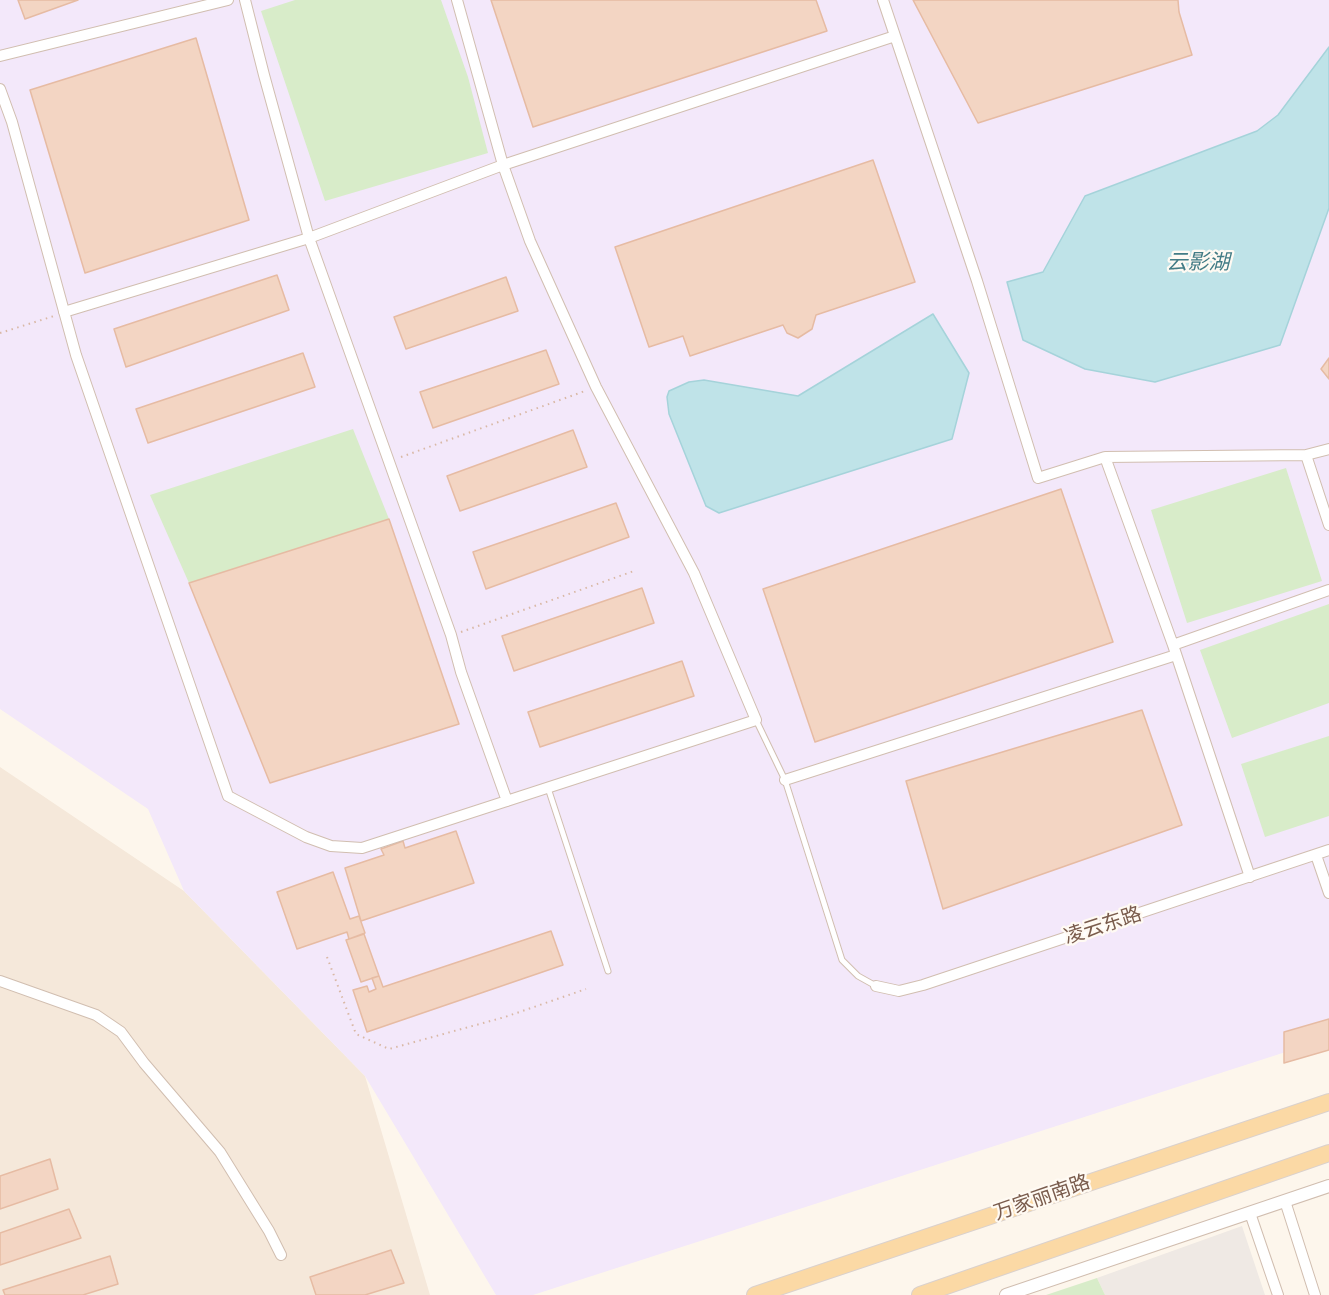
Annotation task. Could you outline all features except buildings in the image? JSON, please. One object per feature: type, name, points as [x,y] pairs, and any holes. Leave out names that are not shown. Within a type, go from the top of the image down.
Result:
[{"type":"main road","name":"万家丽南路","points":[[755,1295],[1329,1102]]},
{"type":"main road","points":[[920,1295],[1329,1154]]},
{"type":"street","points":[[0,56],[228,0]]},
{"type":"street","points":[[245,0],[309,238],[451,635],[461,672],[507,801]]},
{"type":"street","points":[[0,89],[12,122],[84,377],[228,796],[306,837],[331,846],[362,848],[756,720],[694,573],[596,387],[530,241],[503,165],[457,0]]},
{"type":"street","points":[[883,0],[977,281],[1038,478],[1105,457],[1306,455],[1329,449]]},
{"type":"street","points":[[64,312],[309,238],[503,165],[896,36]]},
{"type":"street","points":[[1306,455],[1329,525]]},
{"type":"street","points":[[1105,457],[1175,650],[1250,877]]},
{"type":"street","points":[[785,780],[1175,650],[1329,590]]},
{"type":"street","name":"凌云东路","points":[[876,986],[899,991],[923,985],[1329,850]]},
{"type":"street","points":[[1316,855],[1329,893]]},
{"type":"street","points":[[0,981],[96,1015],[121,1032],[144,1063],[220,1152],[269,1231],[281,1255]]},
{"type":"street","points":[[1006,1295],[1329,1186]]},
{"type":"street","points":[[1285,1201],[1315,1295]]},
{"type":"street","points":[[1250,1212],[1278,1295]]},
{"type":"lane","points":[[756,720],[785,780],[842,960],[858,976],[876,986]]},
{"type":"lane","points":[[548,788],[608,971]]},
{"type":"path","points":[[0,333],[64,312]]},
{"type":"path","points":[[389,462],[596,387]]},
{"type":"path","points":[[451,635],[634,572]]},
{"type":"path","points":[[327,957],[356,1034],[389,1049],[505,1017],[586,989]]},
{"type":"shaded area","points":[[0,0],[1329,0],[1329,1038],[533,1295],[496,1295],[365,1076],[184,891],[148,809],[0,709]]},
{"type":"shaded area","points":[[0,767],[184,891],[365,1076],[430,1295],[0,1295]]},
{"type":"shaded area","points":[[1242,1226],[1265,1295],[1105,1295],[1097,1278]]},
{"type":"green space","points":[[295,0],[441,0],[468,77],[488,153],[325,201],[261,11]]},
{"type":"green space","points":[[353,429],[389,519],[189,583],[150,495]]},
{"type":"green space","points":[[1286,468],[1322,581],[1187,623],[1151,510]]},
{"type":"green space","points":[[1329,604],[1329,703],[1232,738],[1200,650]]},
{"type":"green space","points":[[1329,736],[1329,816],[1265,837],[1241,764]]},
{"type":"green space","points":[[1097,1278],[1105,1295],[1046,1295]]},
{"type":"water","name":"云影湖","points":[[1329,47],[1329,208],[1280,345],[1155,382],[1085,369],[1023,340],[1007,282],[1043,272],[1085,196],[1257,131],[1278,115]]},
{"type":"water","points":[[933,314],[969,373],[952,439],[719,513],[706,506],[669,414],[667,397],[669,391],[689,382],[704,380],[798,396]]}]
